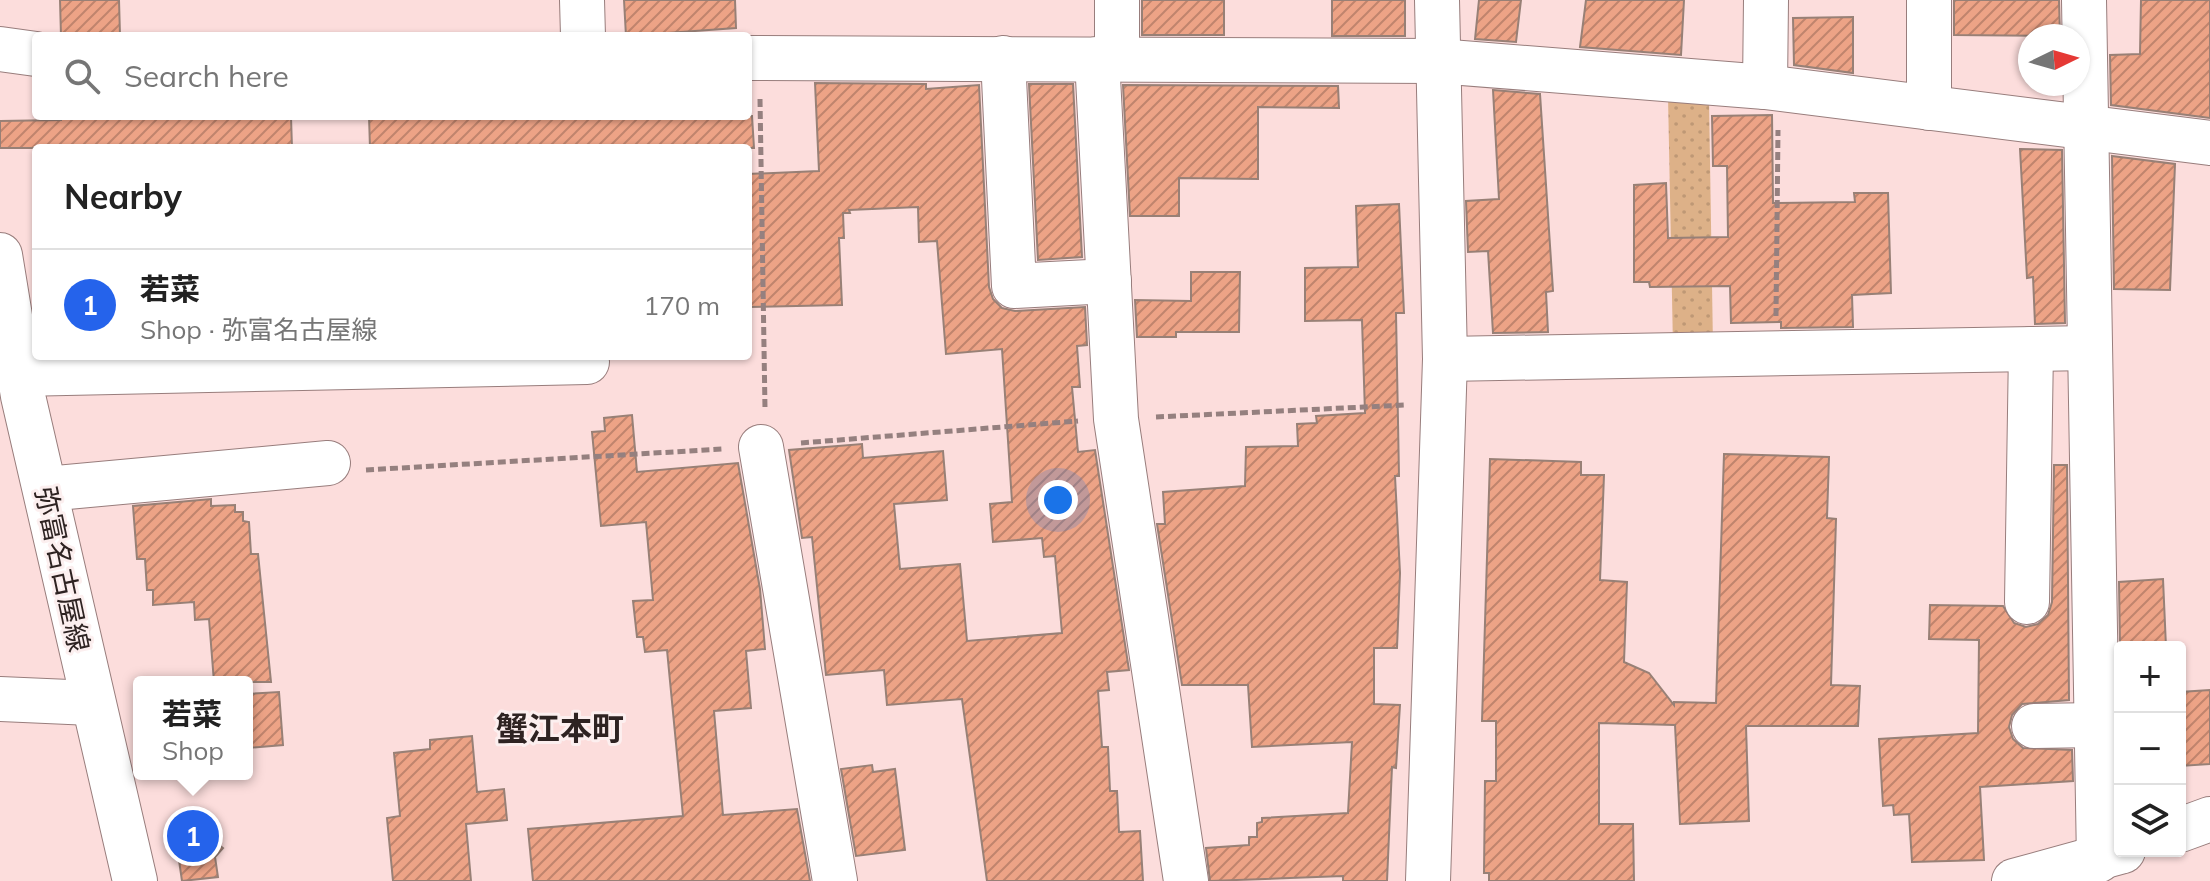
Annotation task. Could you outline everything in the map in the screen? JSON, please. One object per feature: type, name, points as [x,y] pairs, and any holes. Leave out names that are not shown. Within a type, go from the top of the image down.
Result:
[{"type":"street","points":[[582,0],[583,32]]},
{"type":"street","points":[[1117,0],[1107,59],[1109,281],[1116,419],[1186,881]]},
{"type":"street","points":[[1428,881],[1445,359],[1437,0]]},
{"type":"street","points":[[1766,0],[1772,88]]},
{"type":"street","points":[[1929,0],[1929,108]]},
{"type":"street","points":[[2014,881],[2097,864],[2084,0]]},
{"type":"street","points":[[0,49],[32,53]]},
{"type":"street","points":[[754,58],[1437,61],[1772,88],[2210,143]]},
{"type":"street","points":[[1003,58],[1014,286],[1109,281]]},
{"type":"street","name":"弥富名古屋線","points":[[0,255],[14,388],[46,489],[92,703],[135,881]]},
{"type":"street","points":[[1445,359],[2090,348]]},
{"type":"street","points":[[2027,602],[2031,349]]},
{"type":"street","points":[[14,388],[587,362]]},
{"type":"street","points":[[764,446],[835,881]]},
{"type":"street","points":[[46,489],[328,463]]},
{"type":"street","points":[[0,699],[92,703]]},
{"type":"street","points":[[2034,726],[2097,725]]},
{"type":"street","points":[[2186,828],[2210,819]]},
{"type":"path","points":[[754,58],[764,446]]},
{"type":"path","points":[[1772,88],[1776,353]]},
{"type":"path","points":[[328,463],[345,472],[764,446],[1116,419],[1443,403]]},
{"type":"shaded area","points":[[1668,96],[1709,100],[1713,346],[1673,347]]},
{"type":"building","points":[[60,0],[119,0],[120,32],[61,32]]},
{"type":"building","points":[[624,0],[735,0],[736,28],[626,32]]},
{"type":"building","points":[[1142,0],[1224,0],[1224,35],[1142,35]]},
{"type":"building","points":[[1332,0],[1405,0],[1405,36],[1332,36]]},
{"type":"building","points":[[1479,0],[1521,0],[1516,42],[1475,39]]},
{"type":"building","points":[[1586,0],[1684,0],[1681,55],[1580,47]]},
{"type":"building","points":[[1954,0],[2059,0],[2060,24],[2018,24],[2018,36],[1954,35]]},
{"type":"building","points":[[2141,0],[2210,0],[2210,118],[2111,105],[2110,55],[2140,54]]},
{"type":"building","points":[[1853,17],[1853,73],[1794,65],[1793,18]]},
{"type":"building","points":[[815,83],[926,84],[926,89],[979,85],[989,287],[993,299],[1002,308],[1015,311],[1085,307],[1087,345],[1077,346],[1080,387],[1072,387],[1078,452],[1095,450],[1129,670],[1107,672],[1109,690],[1098,691],[1102,747],[1108,747],[1110,791],[1117,791],[1119,832],[1140,831],[1143,881],[987,881],[962,699],[887,705],[884,670],[826,675],[812,537],[802,538],[789,450],[862,444],[863,458],[943,451],[947,500],[894,504],[900,569],[960,564],[967,641],[1062,633],[1055,556],[1044,557],[1042,538],[993,542],[990,504],[1012,502],[1002,349],[946,354],[937,241],[919,242],[918,207],[849,210],[850,213],[843,213],[844,238],[839,238],[842,305],[752,307],[752,174],[819,171]]},
{"type":"building","points":[[1029,84],[1073,84],[1082,257],[1038,260]]},
{"type":"building","points":[[1123,85],[1338,86],[1339,108],[1258,107],[1258,179],[1179,178],[1179,216],[1130,216]]},
{"type":"building","points":[[1493,90],[1540,94],[1553,291],[1546,292],[1548,332],[1493,333],[1488,251],[1468,252],[1466,201],[1499,199]]},
{"type":"building","points":[[1772,115],[1773,203],[1855,202],[1854,193],[1888,193],[1891,293],[1852,295],[1853,327],[1781,328],[1781,322],[1731,323],[1730,286],[1650,287],[1649,282],[1634,282],[1634,185],[1666,183],[1668,238],[1728,237],[1727,166],[1713,166],[1712,116]]},
{"type":"building","points":[[752,116],[754,148],[752,144],[370,144],[369,120],[752,120]]},
{"type":"building","points":[[291,120],[292,144],[32,144],[32,148],[0,148],[0,121]]},
{"type":"building","points":[[2020,149],[2062,150],[2065,323],[2035,324],[2033,277],[2027,278]]},
{"type":"building","points":[[2112,156],[2175,164],[2170,290],[2114,289]]},
{"type":"building","points":[[1399,204],[1404,313],[1396,313],[1399,476],[1395,476],[1400,573],[1397,648],[1374,648],[1374,704],[1400,705],[1396,768],[1392,767],[1387,881],[1343,881],[1343,876],[1210,881],[1206,848],[1249,845],[1249,837],[1257,837],[1257,823],[1262,822],[1262,818],[1348,813],[1352,742],[1252,747],[1248,685],[1182,685],[1157,524],[1165,524],[1163,492],[1245,486],[1246,447],[1298,446],[1297,424],[1317,423],[1316,416],[1365,413],[1362,320],[1305,321],[1305,268],[1358,267],[1356,206]]},
{"type":"building","points":[[1191,272],[1240,272],[1239,332],[1176,332],[1176,337],[1137,337],[1135,300],[1191,301]]},
{"type":"building","points":[[632,415],[637,472],[738,463],[760,589],[765,649],[746,651],[751,708],[714,711],[723,815],[797,809],[810,881],[533,881],[528,829],[683,816],[667,650],[645,652],[643,637],[637,637],[633,601],[653,600],[646,522],[601,526],[592,432],[605,431],[604,418]]},
{"type":"building","points":[[1724,454],[1829,457],[1827,518],[1836,519],[1831,685],[1860,686],[1858,726],[1746,726],[1749,821],[1680,824],[1675,725],[1599,723],[1599,824],[1633,824],[1634,881],[1489,881],[1489,873],[1484,873],[1485,781],[1496,781],[1496,721],[1482,721],[1490,459],[1581,462],[1581,475],[1604,475],[1600,580],[1627,582],[1624,662],[1649,673],[1674,705],[1674,702],[1716,703]]},
{"type":"building","points":[[2054,465],[2067,465],[2069,700],[2022,704],[2012,715],[2009,727],[2013,739],[2023,748],[2072,750],[2073,781],[1980,787],[1984,860],[1912,862],[1909,814],[1894,815],[1893,805],[1883,806],[1879,739],[1978,733],[1979,640],[1929,639],[1930,605],[2003,606],[2014,623],[2026,627],[2038,624],[2048,615],[2052,602]]},
{"type":"building","points":[[211,499],[211,506],[235,505],[235,512],[243,512],[243,521],[249,522],[251,554],[258,554],[271,682],[253,682],[253,676],[214,676],[209,619],[195,620],[194,602],[153,605],[153,590],[147,590],[145,559],[137,559],[133,506]]},
{"type":"building","points":[[2163,579],[2166,641],[2120,641],[2119,582]]},
{"type":"building","points":[[2210,690],[2210,764],[2186,766],[2186,692]]},
{"type":"building","points":[[279,692],[283,745],[253,748],[253,694]]},
{"type":"building","points":[[472,736],[477,792],[504,789],[507,820],[466,824],[471,881],[393,881],[387,818],[400,816],[394,753],[430,749],[430,740]]},
{"type":"building","points":[[872,765],[873,772],[895,769],[905,850],[856,856],[841,769]]},
{"type":"building","points":[[210,821],[213,840],[223,848],[215,857],[218,877],[182,881],[174,826]]},
{"type":"place","name":"若菜","points":[[193,836]]},
{"type":"district","name":"蟹江本町","points":[[560,728]]}]
